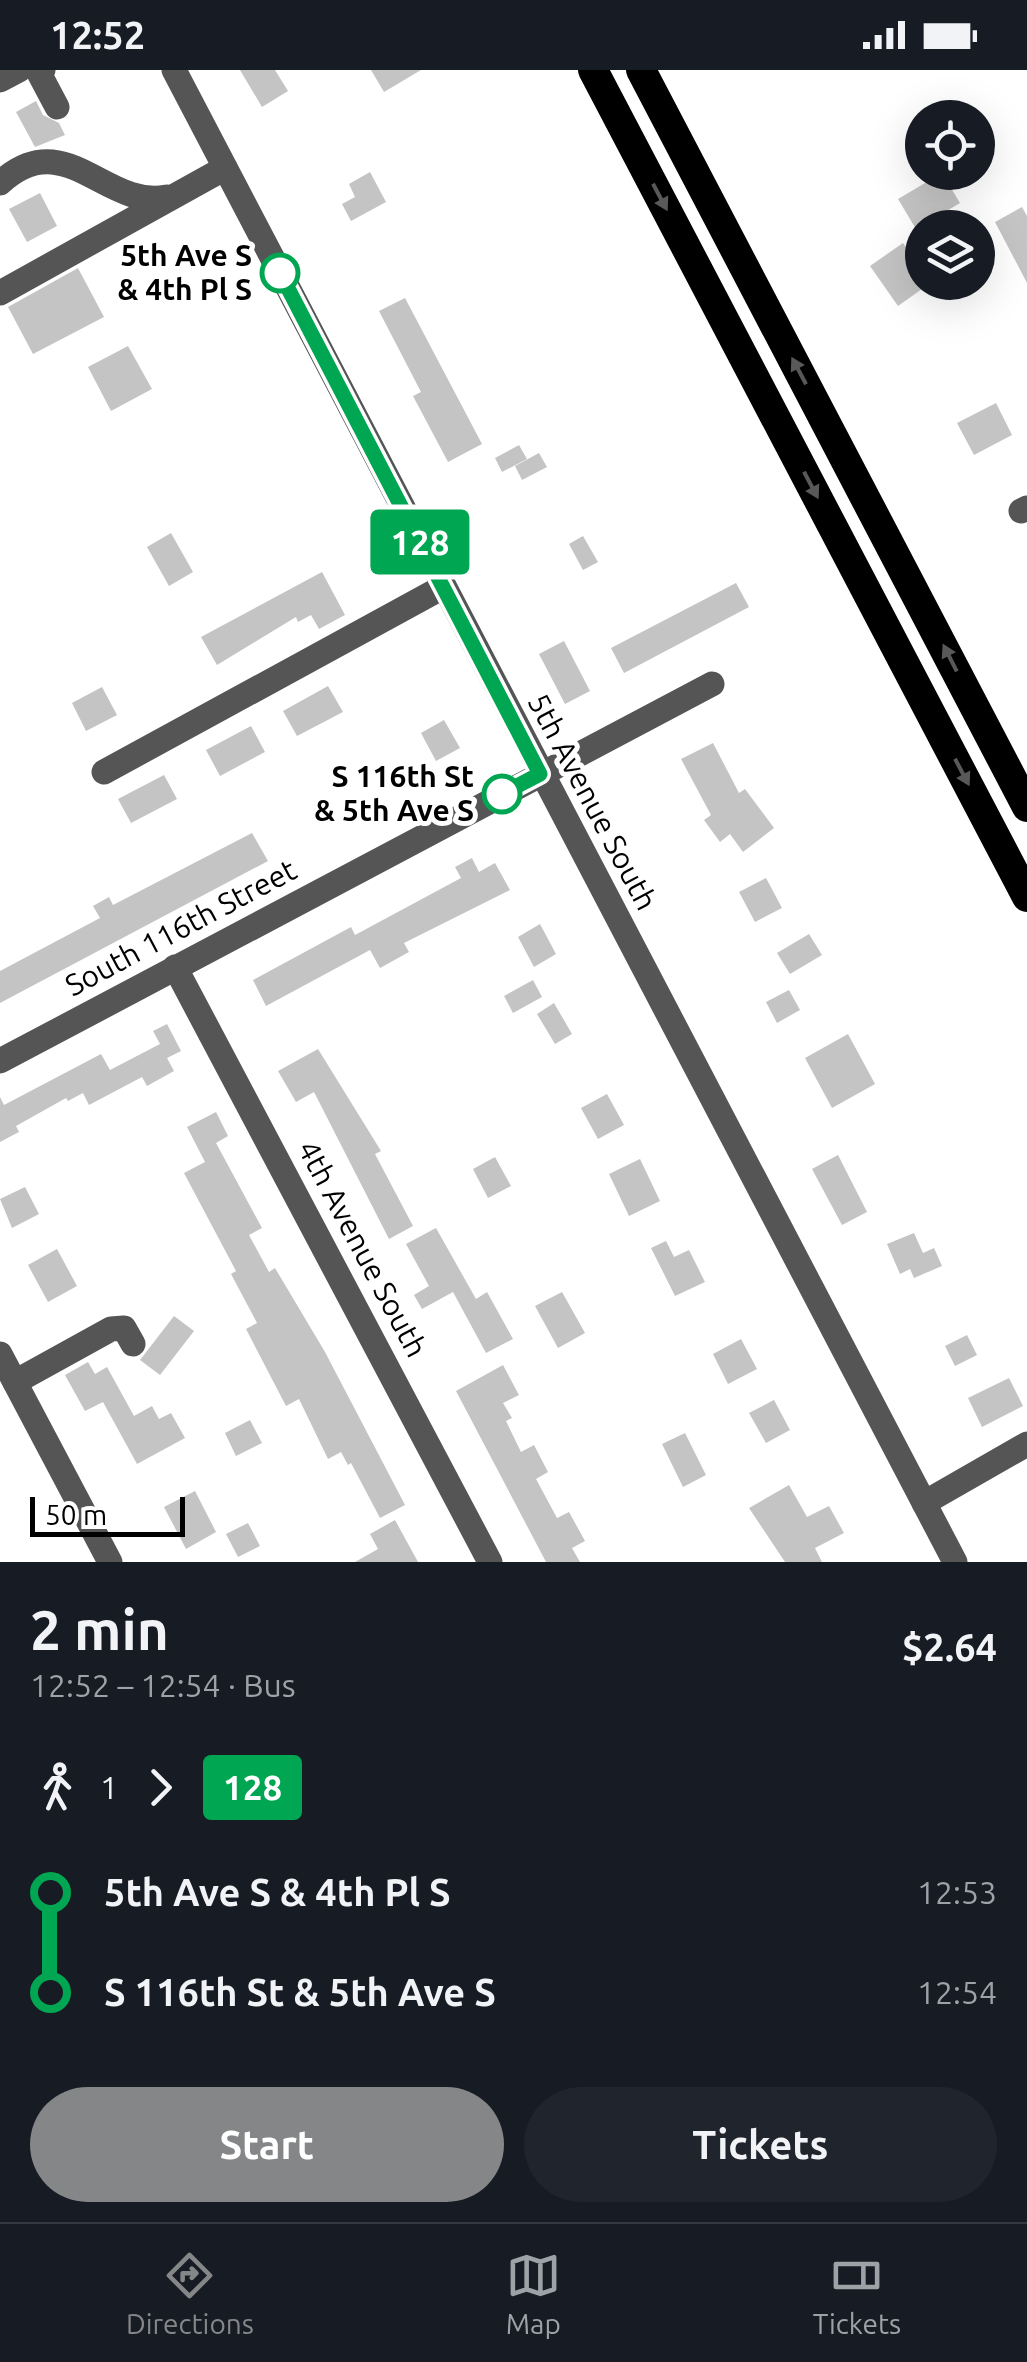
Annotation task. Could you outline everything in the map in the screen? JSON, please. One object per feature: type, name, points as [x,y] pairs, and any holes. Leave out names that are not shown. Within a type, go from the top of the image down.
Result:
[{"type":"highway","points":[[593,70],[1027,897]]},
{"type":"highway","points":[[641,70],[1027,807]]},
{"type":"street","points":[[0,80],[19,70]]},
{"type":"street","points":[[43,70],[40,75],[57,106]]},
{"type":"street","name":"5th Avenue South","points":[[180,72],[225,168],[540,774],[956,1562]]},
{"type":"street","points":[[0,183],[23,169],[54,162],[83,169],[133,198],[151,200],[177,195]]},
{"type":"street","points":[[0,292],[225,168]]},
{"type":"street","points":[[104,772],[444,587]]},
{"type":"street","points":[[302,648],[379,608],[400,611]]},
{"type":"street","name":"South 116th Street","points":[[0,1062],[712,684]]},
{"type":"street","name":"4th Avenue South","points":[[176,967],[490,1562]]},
{"type":"street","points":[[15,1382],[111,1329],[124,1328],[133,1344]]},
{"type":"street","points":[[0,1354],[100,1559]]},
{"type":"street","points":[[924,1503],[1027,1444]]},
{"type":"building","points":[[240,70],[275,70],[288,91],[262,107]]},
{"type":"building","points":[[371,70],[421,70],[384,92]]},
{"type":"building","points":[[36,101],[43,115],[59,123],[65,135],[35,147],[16,112]]},
{"type":"building","points":[[370,172],[386,202],[351,221],[342,204],[355,197],[349,184]]},
{"type":"building","points":[[913,190],[952,190],[960,203],[948,210],[905,211],[898,199]]},
{"type":"building","points":[[40,193],[57,226],[27,242],[9,209]]},
{"type":"building","points":[[1022,207],[1027,216],[1027,283],[995,222]]},
{"type":"building","points":[[903,243],[906,300],[898,306],[870,266]]},
{"type":"building","points":[[78,268],[104,317],[33,354],[8,307]]},
{"type":"building","points":[[405,298],[482,444],[448,462],[413,396],[421,392],[379,311]]},
{"type":"building","points":[[128,346],[152,389],[111,411],[88,367]]},
{"type":"building","points":[[996,403],[1012,435],[974,455],[957,423]]},
{"type":"building","points":[[519,445],[527,459],[502,472],[495,458]]},
{"type":"building","points":[[539,453],[547,467],[522,480],[515,466]]},
{"type":"building","points":[[171,533],[193,572],[169,586],[147,547]]},
{"type":"building","points":[[583,536],[598,562],[583,570],[569,544]]},
{"type":"building","points":[[322,572],[345,615],[319,629],[311,615],[298,622],[296,617],[217,665],[201,637]]},
{"type":"building","points":[[736,583],[749,607],[624,673],[611,648]]},
{"type":"building","points":[[564,641],[590,691],[565,704],[539,654]]},
{"type":"building","points":[[328,686],[343,712],[297,736],[283,711]]},
{"type":"building","points":[[102,687],[117,715],[86,731],[72,703]]},
{"type":"building","points":[[444,720],[460,748],[436,761],[421,733]]},
{"type":"building","points":[[251,726],[265,752],[220,776],[206,750]]},
{"type":"building","points":[[713,743],[739,793],[745,789],[774,828],[743,852],[730,834],[720,842],[704,820],[711,815],[681,759]]},
{"type":"building","points":[[164,775],[177,799],[131,823],[118,799]]},
{"type":"building","points":[[252,833],[268,861],[0,1003],[0,971],[100,918],[93,906],[109,897],[113,905]]},
{"type":"building","points":[[472,858],[479,872],[495,863],[510,890],[404,943],[409,952],[380,968],[370,950],[266,1006],[253,980],[351,927],[355,935],[461,878],[455,867]]},
{"type":"building","points":[[766,878],[782,908],[755,922],[739,892]]},
{"type":"building","points":[[540,924],[556,954],[534,967],[518,937]]},
{"type":"building","points":[[809,934],[822,955],[790,974],[777,953]]},
{"type":"building","points":[[533,980],[542,997],[513,1013],[504,996]]},
{"type":"building","points":[[789,990],[800,1010],[777,1023],[766,1002]]},
{"type":"building","points":[[554,1003],[572,1034],[555,1044],[537,1014]]},
{"type":"building","points":[[167,1024],[181,1051],[167,1058],[174,1071],[147,1086],[142,1077],[89,1105],[83,1093],[68,1101],[66,1098],[16,1126],[19,1132],[0,1142],[0,1097],[4,1105],[101,1054],[110,1070],[160,1044],[153,1031]]},
{"type":"building","points":[[848,1034],[875,1084],[832,1108],[805,1058]]},
{"type":"building","points":[[318,1049],[381,1151],[375,1154],[413,1226],[389,1239],[314,1092],[296,1102],[278,1071]]},
{"type":"building","points":[[607,1094],[624,1125],[598,1139],[581,1108]]},
{"type":"building","points":[[216,1112],[228,1136],[216,1143],[262,1228],[249,1235],[269,1272],[275,1268],[325,1352],[405,1505],[380,1518],[351,1463],[348,1465],[341,1452],[328,1459],[299,1399],[286,1406],[246,1329],[257,1323],[231,1274],[236,1271],[184,1173],[205,1162],[187,1127]]},
{"type":"building","points":[[838,1155],[867,1212],[842,1225],[812,1169]]},
{"type":"building","points":[[495,1157],[511,1186],[488,1198],[473,1169]]},
{"type":"building","points":[[640,1159],[660,1201],[629,1216],[609,1174]]},
{"type":"building","points":[[25,1187],[39,1214],[12,1228],[0,1199]]},
{"type":"building","points":[[436,1228],[476,1299],[487,1292],[513,1339],[486,1353],[453,1292],[422,1309],[414,1295],[429,1286],[406,1244]]},
{"type":"building","points":[[914,1233],[923,1253],[934,1248],[942,1266],[914,1278],[910,1269],[900,1274],[887,1244]]},
{"type":"building","points":[[666,1241],[674,1257],[689,1250],[705,1282],[675,1296],[651,1248]]},
{"type":"building","points":[[57,1249],[77,1286],[48,1302],[28,1265]]},
{"type":"building","points":[[562,1292],[585,1333],[558,1348],[535,1306]]},
{"type":"building","points":[[174,1316],[194,1331],[160,1375],[140,1360]]},
{"type":"building","points":[[967,1335],[977,1355],[955,1366],[945,1346]]},
{"type":"building","points":[[741,1339],[757,1369],[728,1384],[713,1354]]},
{"type":"building","points":[[88,1362],[95,1374],[107,1367],[134,1416],[152,1406],[159,1419],[171,1413],[185,1438],[137,1464],[103,1402],[85,1411],[65,1375]]},
{"type":"building","points":[[503,1365],[519,1395],[503,1403],[512,1418],[506,1421],[521,1452],[534,1445],[548,1472],[536,1479],[557,1518],[569,1512],[585,1541],[572,1548],[580,1562],[546,1562],[456,1391]]},
{"type":"building","points":[[1009,1378],[1023,1406],[982,1427],[968,1398]]},
{"type":"building","points":[[774,1400],[790,1430],[766,1443],[749,1413]]},
{"type":"building","points":[[250,1420],[262,1443],[236,1456],[225,1433]]},
{"type":"building","points":[[685,1433],[706,1475],[683,1487],[662,1444]]},
{"type":"building","points":[[789,1485],[807,1517],[829,1506],[844,1533],[815,1548],[822,1562],[785,1562],[749,1508]]},
{"type":"building","points":[[195,1491],[216,1532],[186,1549],[164,1507]]},
{"type":"building","points":[[395,1520],[418,1562],[355,1562],[378,1549],[370,1534]]},
{"type":"building","points":[[248,1523],[260,1546],[238,1557],[226,1534]]},
{"type":"bus line","name":"128","points":[[280,273],[540,774],[502,794]]},
{"type":"place","name":"5th Ave S & 4th Pl S","points":[[280,273]]},
{"type":"place","name":"S 116th St & 5th Ave S","points":[[502,794]]}]
